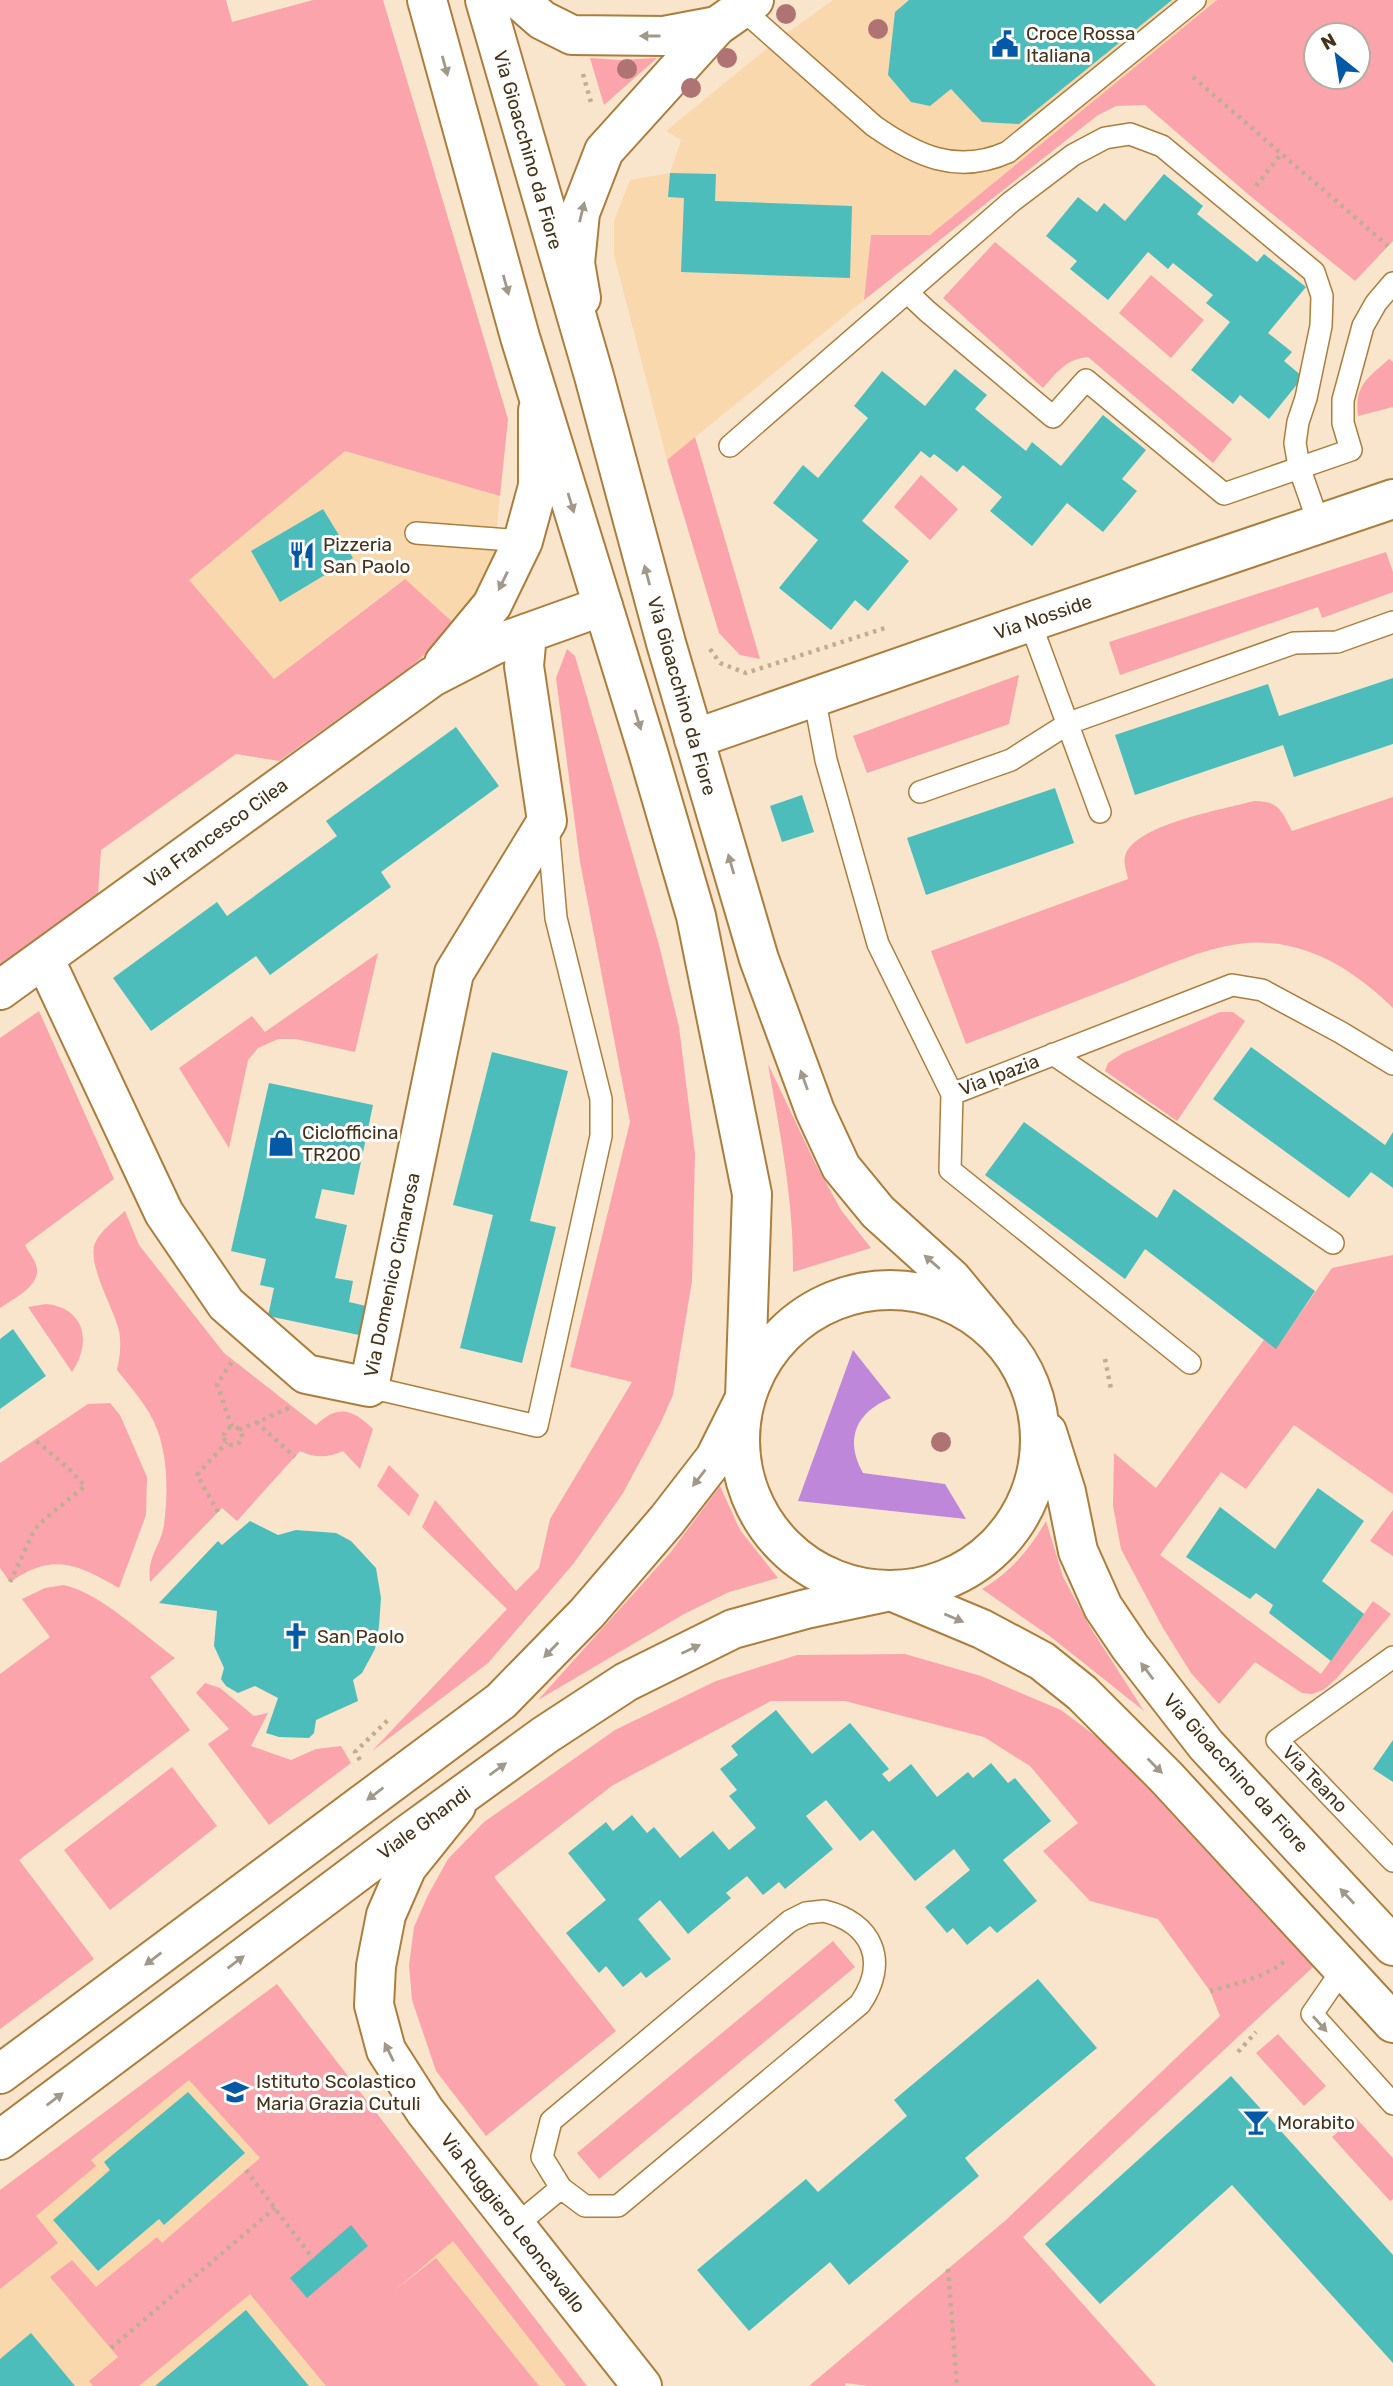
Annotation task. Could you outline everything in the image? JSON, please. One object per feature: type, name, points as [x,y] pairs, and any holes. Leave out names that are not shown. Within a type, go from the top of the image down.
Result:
[{"type":"street","points":[[427,0],[520,337],[696,916],[752,1194],[745,1398],[739,1438],[743,1477],[758,1514],[783,1546],[814,1571],[851,1586],[891,1591],[994,1636],[1042,1661],[1082,1693],[1166,1777],[1393,2023]]},
{"type":"street","name":"Via Gioacchino da Fiore","points":[[485,0],[759,959],[815,1111],[841,1167],[878,1212],[951,1278],[995,1331]]},
{"type":"street","points":[[519,0],[542,20],[572,36],[664,36],[737,11]]},
{"type":"street","points":[[594,376],[575,263],[580,213],[604,151],[737,11]]},
{"type":"street","points":[[432,677],[492,605],[523,541],[538,486],[538,397]]},
{"type":"street","name":"Via Nosside","points":[[694,739],[1393,499]]},
{"type":"street","points":[[432,677],[494,645],[603,606]]},
{"type":"street","points":[[527,633],[524,666],[547,821]]},
{"type":"street","name":"Via Francesco Cilea","points":[[0,990],[432,677]]},
{"type":"street","name":"Via Domenico Cimarosa","points":[[44,958],[164,1213],[226,1304],[306,1374],[369,1387],[454,973],[547,821]]},
{"type":"street","points":[[0,2074],[501,1700],[587,1613],[667,1520],[715,1458],[764,1358],[785,1333],[830,1301],[873,1290],[917,1291],[959,1305],[995,1331],[1017,1357],[1033,1389],[1042,1436],[1035,1483],[1014,1526],[981,1561],[939,1583],[891,1591]]},
{"type":"street","name":"Via Gioacchino da Fiore","points":[[1033,1389],[1066,1492],[1078,1551],[1103,1606],[1129,1647],[1206,1745],[1393,1946]]},
{"type":"street","name":"Viale Ghandi","points":[[0,2140],[468,1791],[545,1735],[626,1682],[733,1629],[806,1609],[891,1591]]},
{"type":"street","name":"Via Ruggiero Leoncavallo","points":[[468,1791],[407,1867],[386,1915],[376,1966],[374,2005],[386,2050],[425,2111],[642,2386]]},
{"type":"lane","points":[[737,11],[890,137],[925,156],[949,162],[974,162],[992,159],[1008,152],[1195,0]]},
{"type":"lane","points":[[730,446],[1011,202],[1073,155],[1105,138],[1130,134],[1162,146],[1314,272],[1322,296],[1321,326],[1307,398],[1298,422],[1296,443],[1299,467],[1319,524]]},
{"type":"lane","points":[[907,292],[1053,417],[1086,380],[1224,494],[1351,450],[1343,423],[1343,400],[1363,326],[1376,303],[1393,283]]},
{"type":"lane","points":[[416,533],[523,541]]},
{"type":"lane","points":[[1030,622],[1100,812]]},
{"type":"lane","points":[[920,792],[1011,760],[1069,723],[1294,643],[1337,642],[1393,622]]},
{"type":"lane","name":"Via Ipazia","points":[[814,696],[826,760],[878,944],[952,1094],[1232,985],[1262,990],[1393,1064]]},
{"type":"lane","points":[[369,1387],[537,1426],[601,1136],[601,1099],[556,918],[547,821]]},
{"type":"lane","points":[[1053,1055],[1333,1243]]},
{"type":"lane","points":[[952,1094],[950,1170],[1190,1363]]},
{"type":"lane","name":"Via Teano","points":[[1393,1657],[1278,1740],[1393,1861]]},
{"type":"lane","points":[[824,1911],[841,1915],[856,1924],[868,1937],[874,1954],[875,1972],[870,1989],[860,2004],[618,2206],[585,2206],[561,2188],[542,2157],[551,2121],[790,1921],[806,1913],[824,1911]]},
{"type":"lane","points":[[1343,1969],[1311,2014],[1393,2104]]},
{"type":"lane","points":[[515,2226],[561,2188]]},
{"type":"path","points":[[572,36],[604,151]]},
{"type":"path","points":[[1193,77],[1388,246]]},
{"type":"path","points":[[1250,195],[1282,154]]},
{"type":"path","points":[[705,641],[720,663],[746,673],[890,626]]},
{"type":"path","points":[[1105,1359],[1111,1389]]},
{"type":"path","points":[[232,1427],[225,1433],[227,1442],[232,1445],[239,1442],[242,1436],[239,1430],[232,1427],[217,1384],[233,1360]]},
{"type":"path","points":[[239,1430],[292,1407]]},
{"type":"path","points":[[256,1422],[295,1457]]},
{"type":"path","points":[[10,1582],[35,1529],[85,1486],[34,1439]]},
{"type":"path","points":[[218,1511],[197,1475],[227,1442]]},
{"type":"path","points":[[361,1760],[355,1752],[389,1719]]},
{"type":"path","points":[[1210,1991],[1276,1969],[1291,1957]]},
{"type":"path","points":[[1238,2052],[1256,2032]]},
{"type":"path","points":[[1310,2128],[1329,2112]]},
{"type":"path","points":[[246,2170],[313,2259]]},
{"type":"path","points":[[111,2348],[275,2208]]},
{"type":"path","points":[[948,2269],[957,2385]]},
{"type":"shaded area","points":[[0,0],[226,0],[232,22],[313,0],[383,0],[508,419],[500,496],[345,451],[189,580],[274,679],[405,579],[457,626],[407,670],[279,761],[236,754],[101,850],[98,894],[0,966]]},
{"type":"shaded area","points":[[833,0],[1217,0],[930,235],[871,235],[864,300],[667,460],[614,255],[614,221],[630,180],[670,173],[681,140],[666,131],[777,40]]},
{"type":"shaded area","points":[[1217,0],[1393,0],[1393,241],[1355,281],[1249,195],[1145,105],[1116,106],[1098,115],[864,300],[871,235],[930,235]]},
{"type":"shaded area","points":[[590,58],[620,60],[657,58],[604,105]]},
{"type":"shaded area","points":[[995,242],[1232,439],[1213,463],[1088,357],[1068,363],[1043,388],[943,298]]},
{"type":"shaded area","points":[[1151,275],[1204,320],[1171,358],[1119,313]]},
{"type":"shaded area","points":[[1389,359],[1393,362],[1393,407],[1358,416],[1358,397],[1364,383]]},
{"type":"shaded area","points":[[695,437],[760,659],[740,655],[719,633],[667,460]]},
{"type":"shaded area","points":[[88,447],[345,451],[500,496],[493,567],[457,626],[404,579],[274,679],[188,580]]},
{"type":"shaded area","points":[[921,475],[958,509],[930,540],[894,507]]},
{"type":"shaded area","points":[[1386,552],[1393,572],[1393,592],[1322,618],[1318,607],[1120,675],[1109,642]]},
{"type":"shaded area","points":[[567,649],[575,656],[659,945],[679,1027],[695,1154],[692,1281],[673,1395],[623,1493],[574,1563],[488,1663],[372,1751],[507,1609],[422,1527],[435,1500],[516,1591],[539,1568],[550,1519],[632,1382],[570,1367],[630,1122],[580,862],[556,678]]},
{"type":"shaded area","points":[[1019,675],[1009,724],[867,773],[853,736]]},
{"type":"shaded area","points":[[1393,797],[1393,1008],[1366,984],[1321,956],[1287,946],[1251,943],[1193,955],[966,1044],[931,951],[1128,879],[1125,857],[1131,846],[1161,827],[1181,820],[1262,801],[1278,808],[1292,831]]},
{"type":"shaded area","points":[[378,953],[355,1052],[296,1039],[278,1039],[258,1048],[248,1060],[229,1148],[179,1068],[252,1016],[265,1032]]},
{"type":"shaded area","points":[[39,1011],[114,1179],[25,1245],[36,1263],[34,1281],[24,1292],[0,1308],[0,1038]]},
{"type":"shaded area","points":[[1220,1012],[1233,1012],[1245,1021],[1177,1121],[1105,1071],[1108,1063],[1123,1053]]},
{"type":"shaded area","points":[[768,1064],[814,1161],[841,1210],[871,1248],[793,1272],[789,1194]]},
{"type":"shaded area","points":[[125,1211],[139,1245],[224,1353],[316,1425],[331,1414],[345,1412],[359,1417],[373,1429],[360,1469],[343,1451],[321,1456],[300,1451],[237,1521],[222,1508],[150,1582],[150,1565],[164,1525],[166,1476],[163,1452],[157,1429],[149,1413],[117,1370],[119,1332],[97,1273],[93,1251],[101,1234]]},
{"type":"shaded area","points":[[1393,1255],[1393,1494],[1294,1425],[1246,1489],[1221,1472],[1160,1555],[1321,1674],[1373,1601],[1391,1614],[1336,1679],[1323,1690],[1312,1694],[1302,1693],[1255,1662],[1219,1704],[1191,1673],[1163,1628],[1121,1549],[1113,1506],[1114,1453],[1156,1488],[1264,1340],[1276,1348],[1332,1268]]},
{"type":"shaded area","points":[[46,1304],[69,1312],[77,1319],[81,1328],[82,1349],[72,1372],[28,1307]]},
{"type":"shaded area","points":[[853,1350],[891,1398],[869,1411],[857,1428],[854,1449],[863,1473],[945,1484],[966,1519],[798,1501]]},
{"type":"shaded area","points":[[110,1403],[120,1415],[147,1477],[146,1515],[119,1588],[77,1568],[52,1564],[25,1573],[10,1582],[0,1568],[0,1463],[88,1404]]},
{"type":"shaded area","points":[[389,1465],[419,1495],[409,1516],[377,1486]]},
{"type":"shaded area","points":[[720,1486],[740,1530],[778,1578],[729,1592],[684,1614],[538,1700],[670,1553]]},
{"type":"shaded area","points":[[1393,1510],[1393,1556],[1370,1541]]},
{"type":"shaded area","points":[[1046,1521],[1063,1577],[1090,1627],[1144,1711],[1051,1637],[982,1589],[1018,1560]]},
{"type":"shaded area","points":[[64,1585],[78,1589],[107,1606],[175,1658],[150,1677],[190,1730],[19,1860],[94,1959],[0,2029],[0,1674],[50,1637],[22,1599],[45,1588]]},
{"type":"shaded area","points":[[905,1654],[981,1676],[1061,1710],[1110,1747],[1313,1967],[1023,2237],[1156,2386],[868,2386],[846,2383],[845,2386],[809,2386],[1006,2220],[1220,2016],[1210,1991],[1158,1919],[1090,1901],[1043,1851],[1078,1823],[1030,1766],[984,1737],[845,1701],[771,1701],[613,1785],[494,1877],[616,2031],[486,2136],[436,2071],[412,2000],[409,1965],[414,1927],[448,1859],[484,1822],[615,1730],[716,1681],[797,1655]]},
{"type":"shaded area","points":[[205,1683],[220,1688],[254,1716],[268,1713],[251,1746],[291,1760],[316,1749],[341,1746],[351,1763],[269,1825],[208,1744],[229,1729],[196,1693]]},
{"type":"shaded area","points":[[172,1767],[217,1826],[110,1910],[64,1850]]},
{"type":"shaded area","points":[[833,1941],[855,1967],[599,2179],[577,2153]]},
{"type":"shaded area","name":"Istituto Scolastico Maria Grazia Cutuli","points":[[277,1984],[587,2386],[566,2386],[453,2241],[394,2291],[436,2258],[539,2386],[326,2386],[250,2294],[139,2386],[93,2386],[89,2381],[118,2357],[50,2277],[72,2260],[96,2287],[157,2237],[162,2243],[260,2158],[189,2080],[91,2160],[96,2166],[36,2216],[58,2243],[0,2289],[0,2190]]},
{"type":"shaded area","name":"Istituto Scolastico Maria Grazia Cutuli","points":[[263,1994],[566,2386],[0,2386],[0,2190]]},
{"type":"shaded area","points":[[1278,2034],[1326,2086],[1304,2106],[1256,2053]]},
{"type":"shaded area","points":[[1355,2117],[1393,2158],[1393,2199],[1390,2201],[1332,2137]]},
{"type":"building","name":"Croce Rossa Italiana","points":[[909,0],[1172,0],[1019,124],[982,122],[951,89],[930,106],[911,102],[888,75],[895,12]]},
{"type":"building","points":[[670,173],[716,174],[715,201],[852,206],[850,278],[681,272],[684,198],[668,197]]},
{"type":"building","points":[[1164,174],[1203,206],[1197,214],[1257,262],[1264,254],[1306,287],[1268,333],[1292,352],[1284,361],[1303,377],[1269,419],[1240,395],[1233,404],[1191,370],[1230,322],[1206,303],[1213,295],[1173,263],[1168,269],[1148,252],[1108,300],[1070,269],[1077,261],[1046,236],[1078,197],[1097,212],[1104,203],[1125,221]]},
{"type":"building","points":[[955,369],[987,395],[975,409],[1026,451],[1032,442],[1061,466],[1103,415],[1146,450],[1122,479],[1137,491],[1103,532],[1067,503],[1032,546],[990,511],[1002,497],[963,465],[957,472],[934,454],[930,458],[921,451],[862,521],[909,561],[868,611],[855,600],[831,630],[779,588],[818,540],[773,503],[803,465],[818,478],[868,418],[854,406],[882,371],[925,406]]},
{"type":"building","name":"Pizzeria San Paolo","points":[[323,509],[353,558],[280,602],[251,551]]},
{"type":"building","points":[[1393,678],[1393,744],[1294,777],[1283,745],[1135,795],[1115,735],[1268,684],[1279,716]]},
{"type":"building","points":[[456,727],[499,786],[381,872],[391,887],[270,975],[256,956],[151,1031],[113,978],[217,902],[227,916],[337,836],[326,821]]},
{"type":"building","points":[[1055,788],[1074,843],[926,895],[907,838]]},
{"type":"building","points":[[802,795],[814,832],[782,842],[770,806]]},
{"type":"building","points":[[1251,1047],[1385,1145],[1393,1132],[1393,1188],[1371,1172],[1349,1198],[1213,1099]]},
{"type":"building","points":[[492,1052],[568,1071],[530,1221],[556,1227],[522,1363],[460,1348],[493,1215],[453,1205]]},
{"type":"building","points":[[269,1083],[373,1105],[354,1195],[322,1189],[315,1218],[347,1225],[335,1278],[353,1281],[349,1302],[366,1306],[359,1335],[268,1316],[274,1288],[260,1285],[266,1259],[231,1251]]},
{"type":"building","points":[[1024,1122],[1157,1218],[1174,1189],[1315,1291],[1276,1349],[1145,1249],[1125,1279],[985,1175]]},
{"type":"building","points":[[13,1329],[46,1376],[0,1409],[0,1339]]},
{"type":"building","points":[[1318,1488],[1364,1521],[1322,1581],[1364,1614],[1331,1661],[1269,1613],[1273,1605],[1256,1593],[1250,1599],[1186,1557],[1220,1507],[1275,1549]]},
{"type":"building","name":"San Paolo","points":[[250,1521],[278,1535],[296,1530],[336,1533],[351,1541],[376,1568],[381,1598],[379,1626],[375,1649],[362,1673],[353,1680],[358,1701],[316,1720],[314,1733],[309,1738],[279,1737],[266,1733],[278,1698],[255,1686],[238,1693],[226,1686],[221,1679],[224,1668],[214,1646],[217,1611],[159,1603],[218,1541],[222,1545]]},
{"type":"building","points":[[776,1710],[812,1754],[850,1723],[889,1769],[882,1774],[889,1782],[911,1764],[937,1797],[968,1772],[973,1778],[991,1763],[1008,1783],[1015,1778],[1051,1821],[1003,1860],[1037,1901],[997,1933],[990,1926],[967,1945],[953,1928],[947,1933],[925,1907],[970,1870],[954,1849],[915,1881],[873,1830],[860,1841],[826,1800],[806,1816],[833,1849],[785,1889],[779,1882],[763,1895],[747,1876],[726,1893],[731,1898],[688,1934],[660,1900],[638,1919],[671,1959],[646,1978],[641,1972],[623,1987],[606,1966],[599,1973],[566,1933],[606,1900],[568,1853],[606,1822],[613,1831],[632,1815],[647,1833],[654,1827],[680,1858],[713,1831],[729,1850],[756,1828],[729,1796],[737,1790],[720,1769],[738,1755],[731,1746]]},
{"type":"building","points":[[1393,1740],[1393,1782],[1373,1769]]},
{"type":"building","points":[[1038,1979],[1097,2048],[965,2158],[979,2176],[849,2285],[830,2262],[749,2331],[697,2270],[806,2179],[818,2192],[907,2116],[894,2100]]},
{"type":"building","points":[[1231,2076],[1393,2255],[1393,2363],[1232,2185],[1100,2304],[1045,2244]]},
{"type":"building","points":[[188,2092],[245,2153],[164,2225],[159,2219],[98,2271],[53,2220],[110,2170],[104,2162]]},
{"type":"building","points":[[351,2225],[368,2246],[307,2298],[290,2278]]},
{"type":"building","points":[[246,2310],[309,2386],[155,2386]]},
{"type":"building","points":[[31,2333],[75,2386],[0,2386],[0,2359]]},
{"type":"place","name":"Croce Rossa Italiana","points":[[1005,44]]},
{"type":"place","name":"Pizzeria San Paolo","points":[[302,555]]},
{"type":"place","name":"Ciclofficina TR200","points":[[281,1143]]},
{"type":"place","name":"San Paolo","points":[[296,1636]]},
{"type":"place","name":"Istituto Scolastico Maria Grazia Cutuli","points":[[235,2092]]},
{"type":"place","name":"Morabito","points":[[1256,2122]]}]
